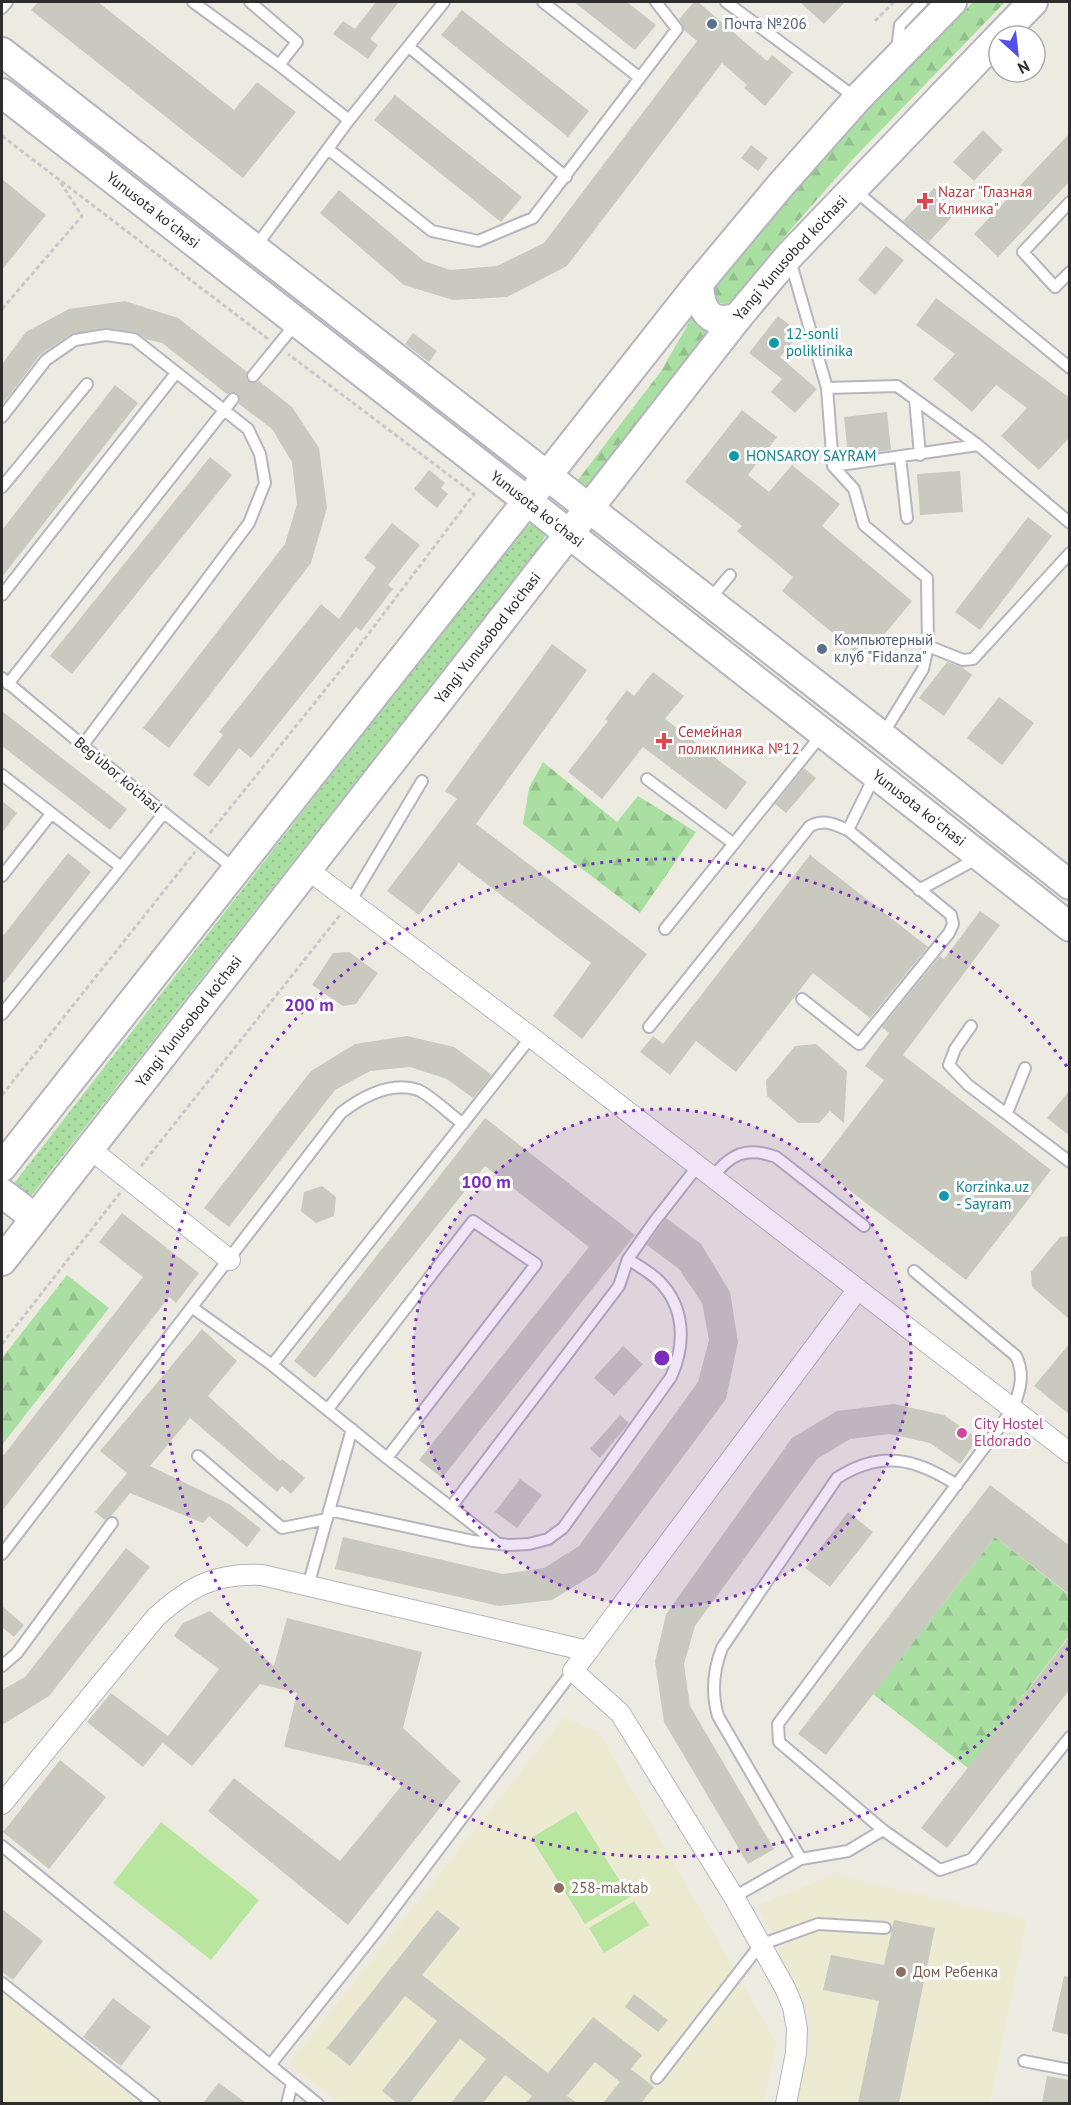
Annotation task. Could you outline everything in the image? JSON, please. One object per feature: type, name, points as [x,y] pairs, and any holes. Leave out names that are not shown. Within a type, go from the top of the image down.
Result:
[{"type":"main road","points":[[2,1167],[699,283],[779,187],[857,99],[952,2]]},
{"type":"main road","name":"Yangi Yunusobod ko'chasi","points":[[1011,24],[1033,2]]},
{"type":"main road","name":"Yangi Yunusobod ko'chasi","points":[[2,1261],[738,316],[789,256],[987,48]]},
{"type":"main road","name":"Yunusota koʻchasi","points":[[2,52],[882,736],[1070,885]]},
{"type":"main road","name":"Yunusota koʻchasi","points":[[2,93],[1070,927]]},
{"type":"main road","points":[[699,283],[701,300],[712,318],[726,321],[738,316]]},
{"type":"main road","points":[[2,1193],[35,1218]]},
{"type":"street","points":[[307,869],[531,1037],[1070,1453]]},
{"type":"street","points":[[89,1148],[230,1260]]},
{"type":"street","points":[[786,2103],[796,2053],[793,2007],[734,1897],[620,1713],[573,1671],[858,1289]]},
{"type":"street","points":[[2,1804],[156,1617],[177,1598],[214,1579],[236,1574],[262,1575],[588,1651]]},
{"type":"lane","points":[[2,8],[7,2]]},
{"type":"lane","points":[[193,2],[349,120]]},
{"type":"lane","points":[[250,2],[297,42],[279,65]]},
{"type":"lane","points":[[254,249],[349,120],[444,2]]},
{"type":"lane","points":[[543,2],[640,78]]},
{"type":"lane","points":[[328,149],[432,231],[478,241],[533,218],[677,29],[656,2]]},
{"type":"lane","points":[[726,2],[857,99]]},
{"type":"lane","points":[[896,59],[900,25],[922,2]]},
{"type":"lane","points":[[409,47],[566,177]]},
{"type":"lane","points":[[852,189],[1070,368]]},
{"type":"lane","points":[[1070,202],[1023,252],[1055,287],[1070,272]]},
{"type":"lane","points":[[789,256],[827,388],[833,466],[854,489],[864,525],[927,578],[928,646],[923,669],[882,736]]},
{"type":"lane","points":[[253,376],[297,322]]},
{"type":"lane","points":[[2,417],[46,360],[75,340],[106,335],[134,339],[248,429],[261,454],[266,483],[249,523],[83,745]]},
{"type":"lane","points":[[2,595],[176,373]]},
{"type":"lane","points":[[2,487],[87,384]]},
{"type":"lane","points":[[827,388],[897,386],[978,445],[1070,523]]},
{"type":"lane","points":[[5,681],[233,399]]},
{"type":"lane","points":[[915,399],[920,455]]},
{"type":"lane","points":[[833,466],[978,445]]},
{"type":"lane","points":[[900,458],[907,518]]},
{"type":"lane","points":[[928,646],[963,660],[973,659],[1070,553]]},
{"type":"lane","points":[[708,602],[730,575]]},
{"type":"lane","name":"Beg'ubor ko'chasi","points":[[5,681],[236,870]]},
{"type":"lane","points":[[665,929],[823,733]]},
{"type":"lane","points":[[848,830],[876,774]]},
{"type":"lane","points":[[2,775],[121,867]]},
{"type":"lane","points":[[647,779],[734,844]]},
{"type":"lane","points":[[350,902],[422,781]]},
{"type":"lane","points":[[2,1014],[164,813]]},
{"type":"lane","points":[[2,876],[51,814]]},
{"type":"lane","points":[[649,1027],[810,826],[828,822],[848,830],[951,915],[953,924],[949,933],[859,1044],[802,999]]},
{"type":"lane","points":[[919,890],[981,857]]},
{"type":"lane","points":[[970,1026],[955,1049],[949,1065],[968,1085],[1070,1162]]},
{"type":"lane","points":[[272,1365],[531,1037]]},
{"type":"lane","points":[[1006,1113],[1024,1068]]},
{"type":"lane","points":[[2,1554],[341,1113],[377,1092],[399,1088],[420,1090],[463,1124]]},
{"type":"lane","points":[[451,1507],[619,1286],[628,1259],[654,1222],[705,1173],[747,1152],[776,1157],[864,1226]]},
{"type":"lane","points":[[328,1409],[473,1221],[536,1264],[387,1458]]},
{"type":"lane","points":[[198,1456],[282,1528],[328,1515],[473,1541],[529,1544],[548,1539],[563,1528],[678,1362],[682,1332],[675,1302],[657,1278],[628,1259]]},
{"type":"lane","points":[[914,1271],[1016,1356],[1020,1365],[1022,1384],[1014,1409],[778,1724],[779,1742],[883,1830],[940,1870],[972,1859],[1070,1737]]},
{"type":"lane","points":[[193,1308],[272,1365],[496,1542]]},
{"type":"lane","points":[[308,1586],[352,1429]]},
{"type":"lane","points":[[801,1859],[718,1716],[713,1686],[715,1666],[722,1648],[837,1478],[869,1463],[896,1460],[936,1471],[957,1485]]},
{"type":"lane","points":[[2,1666],[17,1653],[112,1523]]},
{"type":"lane","points":[[271,2064],[376,1932],[573,1671]]},
{"type":"lane","points":[[734,1897],[801,1859],[848,1851],[883,1830]]},
{"type":"lane","points":[[2,1846],[318,2103]]},
{"type":"lane","points":[[657,2078],[760,1945],[818,1924],[885,1928]]},
{"type":"lane","points":[[2,1983],[154,2103]]},
{"type":"lane","points":[[1024,2061],[1070,2070]]},
{"type":"lane","points":[[287,2103],[292,2083]]},
{"type":"path","points":[[875,21],[894,2]]},
{"type":"path","points":[[2,136],[474,494],[345,664],[2,1095]]},
{"type":"path","points":[[2,309],[82,216],[57,177]]},
{"type":"path","points":[[2,1344],[350,902]]},
{"type":"shaded area","name":"258-maktab","points":[[564,1717],[599,1732],[777,2044],[763,2104],[341,2103],[289,2064]]},
{"type":"shaded area","name":"Дом Ребенка","points":[[835,1874],[1027,1920],[990,2103],[795,2103],[809,2024],[758,1905]]},
{"type":"shaded area","points":[[2,1991],[139,2103],[2,2103]]},
{"type":"green space","points":[[973,2],[1005,2],[853,159],[732,301],[725,304],[717,301],[712,287],[773,213],[836,143]]},
{"type":"green space","points":[[695,312],[712,327],[587,486],[578,480],[661,371]]},
{"type":"green space","points":[[532,523],[546,534],[540,546],[32,1195],[21,1192],[15,1182],[521,531]]},
{"type":"green space","points":[[543,762],[617,822],[638,796],[696,832],[640,913],[523,824],[529,788]]},
{"type":"green space","points":[[67,1275],[109,1308],[2,1445],[2,1358]]},
{"type":"green space","points":[[995,1537],[1069,1595],[1069,1636],[968,1768],[873,1694]]},
{"type":"green space","points":[[576,1811],[630,1897],[585,1924],[531,1838]]},
{"type":"green space","points":[[161,1822],[259,1900],[211,1960],[113,1883]]},
{"type":"green space","points":[[634,1901],[649,1925],[604,1953],[589,1928]]},
{"type":"building","points":[[38,2],[98,2],[234,110],[257,82],[296,112],[243,178],[31,10]]},
{"type":"building","points":[[376,2],[399,2],[370,39],[378,45],[368,59],[333,34],[343,21],[355,29]]},
{"type":"building","points":[[574,2],[627,2],[656,25],[635,50]]},
{"type":"building","points":[[694,2],[698,2],[767,61],[772,55],[793,72],[765,106],[744,88],[747,85],[722,63],[567,266],[507,297],[453,300],[404,285],[320,213],[339,190],[424,261],[450,270],[497,266],[544,243],[697,41],[684,30],[679,19]]},
{"type":"building","points":[[800,2],[845,2],[824,24]]},
{"type":"building","points":[[462,10],[589,111],[568,137],[441,35]]},
{"type":"building","points":[[395,95],[522,197],[501,222],[374,120]]},
{"type":"building","points":[[983,130],[1003,150],[974,181],[953,162]]},
{"type":"building","points":[[1070,133],[1070,181],[998,257],[974,234]]},
{"type":"building","points":[[751,145],[768,158],[758,171],[741,158]]},
{"type":"building","points":[[2,179],[46,215],[2,270]]},
{"type":"building","points":[[934,188],[958,210],[929,242],[903,221]]},
{"type":"building","points":[[886,246],[904,260],[875,295],[858,280]]},
{"type":"building","points":[[936,298],[1070,398],[1070,437],[1039,470],[1001,436],[1027,408],[996,385],[972,412],[933,379],[955,354],[916,325]]},
{"type":"building","points":[[125,301],[178,318],[247,372],[246,378],[249,382],[259,381],[292,407],[319,448],[327,508],[311,563],[169,748],[143,728],[285,544],[297,504],[292,462],[272,429],[239,404],[240,397],[237,393],[227,394],[162,343],[146,339],[136,332],[105,328],[71,334],[40,355],[2,405],[2,364],[26,332],[69,309]]},
{"type":"building","points":[[778,316],[800,333],[780,357],[817,389],[795,413],[771,392],[782,379],[749,353]]},
{"type":"building","points":[[413,333],[437,351],[429,362],[405,344]]},
{"type":"building","points":[[115,385],[138,403],[2,577],[2,530]]},
{"type":"building","points":[[742,410],[777,437],[748,475],[769,492],[792,465],[840,504],[822,526],[912,601],[864,659],[782,591],[793,577],[737,531],[742,526],[685,482]]},
{"type":"building","points":[[887,412],[891,450],[848,456],[844,417]]},
{"type":"building","points":[[210,457],[232,475],[72,674],[50,656]]},
{"type":"building","points":[[429,470],[445,483],[441,488],[448,494],[437,508],[414,489]]},
{"type":"building","points":[[960,471],[963,512],[920,515],[917,474]]},
{"type":"building","points":[[1028,517],[1052,536],[980,630],[955,612]]},
{"type":"building","points":[[392,523],[420,545],[388,585],[393,589],[361,631],[356,627],[251,758],[239,748],[209,787],[193,775],[223,735],[219,732],[321,604],[339,619],[376,567],[364,558]]},
{"type":"building","points":[[552,644],[587,670],[476,824],[647,954],[582,1039],[553,1016],[591,963],[459,863],[419,915],[387,891],[457,799],[445,791]]},
{"type":"building","points":[[947,662],[962,667],[972,675],[944,716],[919,698]]},
{"type":"building","name":"Семейная поликлиника №12","points":[[653,672],[684,696],[665,719],[747,782],[726,810],[643,747],[602,799],[568,772],[608,721],[605,719],[627,690],[634,696]]},
{"type":"building","points":[[999,697],[1034,723],[1002,765],[967,738]]},
{"type":"building","points":[[2,711],[127,809],[110,830],[2,746]]},
{"type":"building","points":[[804,768],[816,778],[786,813],[775,804]]},
{"type":"building","points":[[2,801],[17,813],[2,833]]},
{"type":"building","points":[[68,853],[91,872],[2,985],[2,937]]},
{"type":"building","points":[[810,855],[928,947],[870,1018],[813,973],[736,1072],[696,1041],[670,1075],[640,1052],[653,1036],[663,1044]]},
{"type":"building","name":"Korzinka.uz - Sayram","points":[[980,911],[1000,925],[903,1055],[1051,1170],[966,1280],[818,1166],[884,1080],[865,1066],[889,1033],[882,1027],[940,956],[944,959]]},
{"type":"building","points":[[349,952],[378,973],[356,1004],[343,1006],[312,985],[333,953]]},
{"type":"building","points":[[407,1036],[454,1047],[492,1075],[473,1098],[447,1079],[410,1067],[370,1071],[335,1090],[229,1227],[204,1208],[311,1071],[355,1044]]},
{"type":"building","points":[[816,1044],[847,1071],[844,1123],[830,1111],[819,1123],[798,1123],[767,1096],[766,1081],[795,1046]]},
{"type":"building","points":[[1070,1090],[1070,1136],[1047,1118]]},
{"type":"building","points":[[485,1118],[635,1235],[442,1478],[419,1460],[589,1247],[485,1166],[315,1378],[294,1361]]},
{"type":"building","points":[[322,1186],[336,1197],[334,1216],[316,1223],[301,1211],[304,1192]]},
{"type":"building","points":[[122,1213],[199,1273],[176,1303],[169,1297],[2,1511],[2,1457],[143,1277],[99,1242]]},
{"type":"building","points":[[666,1218],[701,1244],[730,1292],[738,1342],[726,1399],[596,1573],[552,1600],[499,1606],[335,1569],[343,1537],[503,1574],[544,1568],[579,1546],[698,1382],[709,1340],[702,1303],[679,1269],[647,1245]]},
{"type":"building","points":[[1070,1236],[1070,1320],[1032,1287],[1031,1272],[1060,1237]]},
{"type":"building","points":[[202,1329],[237,1361],[208,1396],[280,1461],[282,1459],[305,1478],[291,1494],[282,1486],[277,1492],[190,1418],[150,1466],[229,1504],[261,1529],[247,1547],[209,1516],[203,1523],[130,1493],[105,1520],[95,1512],[127,1473],[100,1451]]},
{"type":"building","points":[[1070,1343],[1070,1415],[1034,1386]]},
{"type":"building","points":[[623,1346],[643,1364],[614,1396],[594,1378]]},
{"type":"building","points":[[894,1404],[944,1415],[978,1439],[960,1464],[930,1443],[890,1434],[850,1439],[817,1459],[695,1626],[684,1664],[690,1706],[774,1849],[748,1864],[664,1722],[655,1662],[666,1614],[792,1438],[837,1411]]},
{"type":"building","points":[[620,1415],[629,1423],[600,1458],[590,1449]]},
{"type":"building","points":[[520,1479],[542,1495],[517,1528],[495,1512]]},
{"type":"building","points":[[990,1485],[1070,1546],[1070,1595],[995,1537],[826,1755],[798,1734]]},
{"type":"building","points":[[848,1512],[873,1532],[830,1587],[805,1568]]},
{"type":"building","points":[[126,1548],[150,1567],[49,1696],[2,1725],[2,1690],[25,1677]]},
{"type":"building","points":[[2,1606],[24,1625],[14,1637],[2,1627]]},
{"type":"building","points":[[210,1611],[274,1666],[287,1618],[422,1652],[403,1728],[461,1781],[348,1925],[208,1811],[234,1778],[340,1861],[403,1784],[382,1769],[284,1747],[297,1693],[260,1684],[192,1766],[163,1743],[164,1741],[143,1767],[87,1722],[111,1693],[168,1736],[219,1669],[174,1636],[183,1623]]},
{"type":"building","points":[[1070,1636],[1070,1689],[947,1848],[921,1828]]},
{"type":"building","points":[[60,1760],[106,1797],[49,1869],[3,1832]]},
{"type":"building","points":[[2,1909],[43,1941],[13,1980],[2,1972]]},
{"type":"building","points":[[437,1910],[460,1928],[422,1975],[548,2073],[593,2017],[642,2055],[631,2069],[654,2087],[641,2103],[603,2103],[620,2082],[595,2062],[567,2096],[577,2103],[526,2103],[532,2096],[505,2075],[483,2103],[451,2103],[486,2059],[460,2039],[410,2103],[397,2103],[382,2091],[437,2021],[405,1996],[350,2066],[327,2048]]},
{"type":"building","points":[[894,1920],[935,1928],[899,2103],[858,2103],[879,2001],[823,1990],[831,1955],[884,1965]]},
{"type":"building","points":[[1064,1976],[1070,1977],[1070,2035],[1052,2031]]},
{"type":"building","points":[[634,1994],[668,2020],[658,2032],[625,2007]]},
{"type":"building","points":[[113,1998],[151,2027],[121,2066],[83,2037]]},
{"type":"building","points":[[1047,2076],[1070,2080],[1070,2103],[1042,2103]]},
{"type":"building","points":[[219,2083],[246,2103],[203,2103]]},
{"type":"place","name":"Почта №206","points":[[712,24]]},
{"type":"place","name":"Nazar \"Глазная Клиника\"","points":[[925,201]]},
{"type":"place","name":"12-sonli poliklinika","points":[[774,343]]},
{"type":"place","name":"HONSAROY SAYRAM","points":[[734,456]]},
{"type":"place","name":"Компьютерный клуб \"Fidanza\"","points":[[822,649]]},
{"type":"place","name":"Семейная поликлиника №12","points":[[664,741]]},
{"type":"place","name":"Korzinka.uz - Sayram","points":[[944,1196]]},
{"type":"place","name":"City Hostel Eldorado","points":[[962,1433]]},
{"type":"place","name":"258-maktab","points":[[559,1888]]},
{"type":"place","name":"Дом Ребенка","points":[[901,1972]]}]
